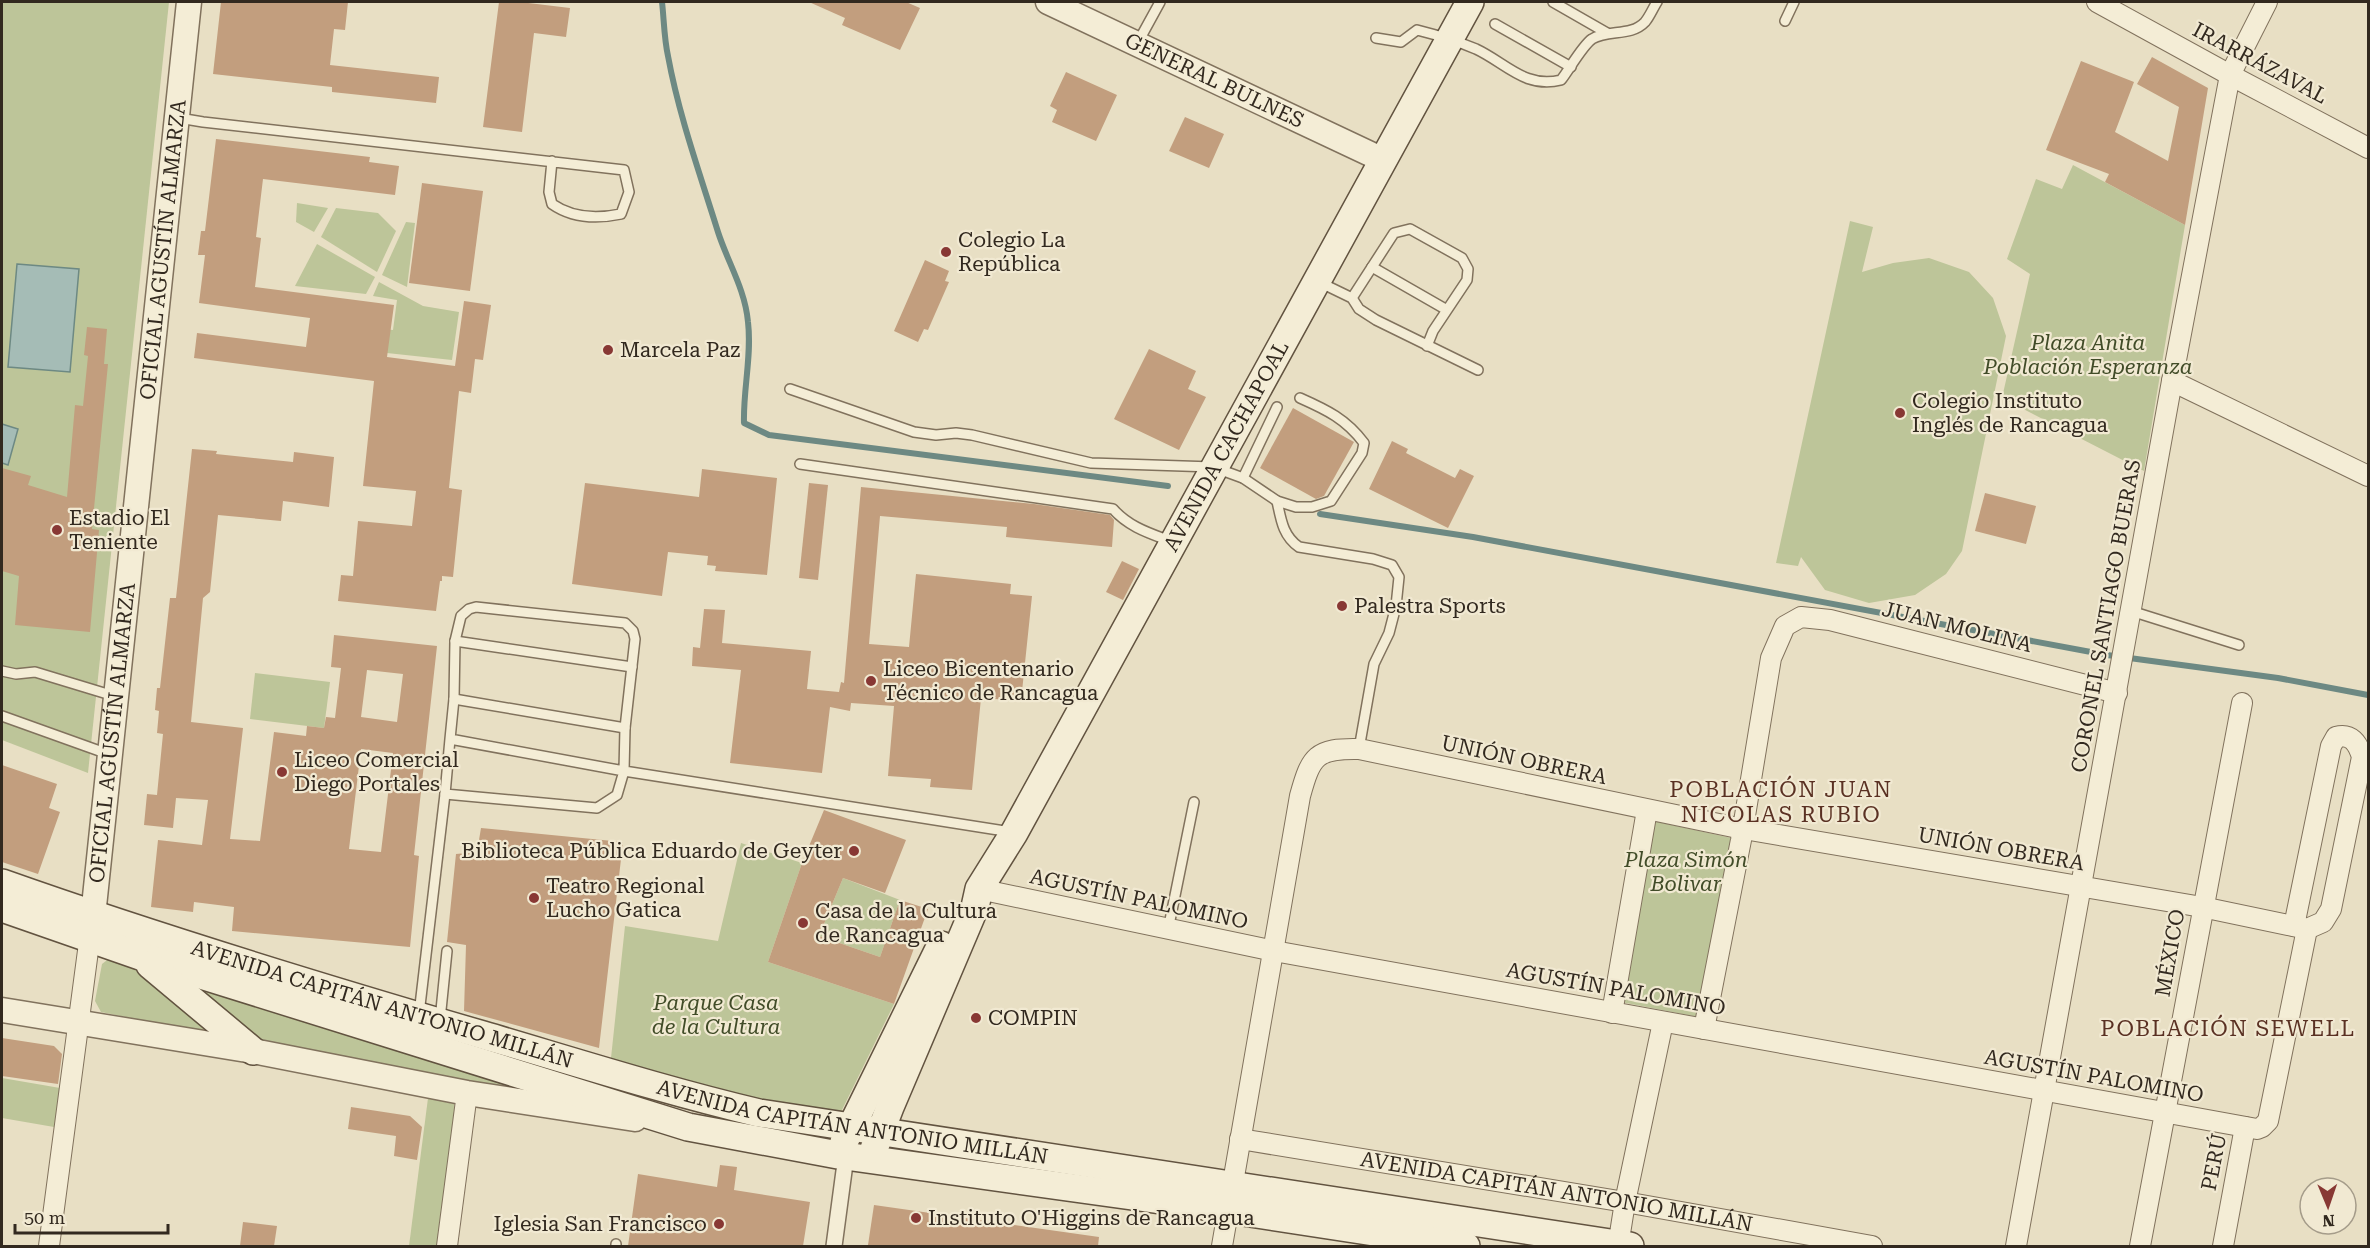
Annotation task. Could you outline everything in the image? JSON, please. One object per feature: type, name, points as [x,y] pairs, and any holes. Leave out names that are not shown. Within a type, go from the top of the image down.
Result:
[{"type":"main road","name":"AVENIDA CACHAPOAL","points":[[852,1156],[880,1131],[975,907],[979,889],[1014,832],[1470,2]]},
{"type":"main road","points":[[2,883],[91,927]]},
{"type":"main road","name":"AVENIDA CACHAPOAL","points":[[852,1156],[852,1127],[963,899],[979,889]]},
{"type":"main road","points":[[2,908],[91,927]]},
{"type":"main road","name":"AVENIDA CAPITÁN ANTONIO MILLÁN","points":[[91,927],[140,956],[688,1127],[852,1156],[1229,1198],[1622,1246]]},
{"type":"main road","name":"AVENIDA CAPITÁN ANTONIO MILLÁN","points":[[91,927],[429,1019],[708,1101],[759,1113],[880,1131],[1229,1198],[1403,1241],[1466,1246]]},
{"type":"main road","points":[[140,956],[253,1051]]},
{"type":"street","name":"OFICIAL AGUSTÍN ALMARZA","points":[[50,1246],[91,927],[189,2]]},
{"type":"street","name":"GENERAL BULNES","points":[[1047,2],[1383,160]]},
{"type":"street","name":"IRARRÁZAVAL","points":[[2097,2],[2368,148]]},
{"type":"street","name":"CORONEL SANTIAGO BUERAS","points":[[2016,1246],[2172,381],[2230,75],[2267,2]]},
{"type":"street","points":[[2172,381],[2368,476]]},
{"type":"street","name":"JUAN MOLINA","points":[[1743,829],[1771,658],[1785,626],[1801,617],[1830,620],[2117,693]]},
{"type":"street","name":"MÉXICO","points":[[2140,1246],[2242,703]]},
{"type":"street","points":[[2344,735],[2353,739],[2362,757],[2331,909],[2323,922],[2300,928],[2331,746],[2336,736],[2344,735]]},
{"type":"street","name":"UNIÓN OBRERA","points":[[1274,951],[1300,796],[1307,771],[1314,760],[1327,750],[1359,749],[1743,829],[2202,907],[2300,928]]},
{"type":"street","points":[[1612,1013],[1647,810]]},
{"type":"street","points":[[1704,1029],[1743,829]]},
{"type":"street","name":"AGUSTÍN PALOMINO","points":[[979,889],[1274,951],[2245,1127]]},
{"type":"street","name":"PERÚ","points":[[2223,1246],[2245,1127],[2262,1128],[2268,1121],[2300,928]]},
{"type":"street","points":[[1222,1246],[1274,951]]},
{"type":"street","name":"AVENIDA CAPITÁN ANTONIO MILLÁN","points":[[2,1010],[253,1051],[467,1093],[688,1127]]},
{"type":"street","points":[[1622,1246],[1625,1202],[1663,1022]]},
{"type":"street","points":[[447,1246],[467,1093]]},
{"type":"street","name":"AVENIDA CAPITÁN ANTONIO MILLÁN","points":[[1240,1139],[1625,1202],[1872,1246]]},
{"type":"street","points":[[834,1246],[852,1156]]},
{"type":"lane","points":[[1137,44],[1160,2]]},
{"type":"lane","points":[[1552,2],[1606,33]]},
{"type":"lane","points":[[1376,38],[1401,42],[1418,30],[1478,50],[1529,80],[1548,84],[1561,80],[1590,40],[1606,33],[1624,32],[1639,27],[1645,22],[1657,2]]},
{"type":"lane","points":[[1785,21],[1794,2]]},
{"type":"lane","points":[[1495,24],[1571,67]]},
{"type":"lane","points":[[177,118],[552,161],[624,170],[629,192],[621,214],[606,218],[586,216],[562,211],[552,204],[549,192],[552,161]]},
{"type":"lane","points":[[1352,298],[1394,233],[1403,229],[1410,229],[1462,258],[1468,269],[1467,280],[1426,346]]},
{"type":"lane","points":[[1372,267],[1447,310]]},
{"type":"lane","points":[[1317,281],[1352,298],[1359,309],[1376,320],[1478,370]]},
{"type":"lane","points":[[790,389],[914,432],[936,435],[956,433],[972,435],[1091,463],[1213,467],[1243,478],[1277,501],[1296,507],[1312,507],[1331,501],[1362,453],[1364,443],[1352,427],[1326,409],[1300,398]]},
{"type":"lane","points":[[1243,478],[1276,406]]},
{"type":"lane","points":[[800,465],[1113,509],[1122,519],[1140,530],[1172,542]]},
{"type":"lane","points":[[1277,501],[1283,528],[1290,541],[1299,547],[1373,559],[1392,565],[1399,578],[1396,606],[1389,633],[1374,664],[1359,749]]},
{"type":"lane","points":[[429,1019],[445,794],[454,699],[455,641],[461,616],[469,609],[476,607],[625,623],[633,631],[624,771],[617,795],[597,808],[445,794]]},
{"type":"lane","points":[[2132,611],[2239,645]]},
{"type":"lane","points":[[455,641],[632,667]]},
{"type":"lane","points":[[2,671],[16,674],[35,672],[116,697]]},
{"type":"lane","points":[[454,699],[625,729]]},
{"type":"lane","points":[[2,716],[110,755]]},
{"type":"lane","points":[[450,739],[624,771],[1014,832]]},
{"type":"lane","points":[[1167,930],[1194,802]]},
{"type":"lane","points":[[429,1019],[447,951]]},
{"type":"green space","name":"Estadio El Teniente","points":[[2,2],[169,2],[88,773],[2,740]]},
{"type":"green space","name":"Plaza Anita Población Esperanza","points":[[2073,165],[2185,225],[2144,471],[2002,398],[2030,274],[2007,259],[2036,179],[2062,189]]},
{"type":"green space","points":[[297,203],[328,208],[314,232],[296,222]]},
{"type":"green space","points":[[336,208],[378,213],[396,231],[377,272],[321,237]]},
{"type":"green space","points":[[1850,221],[1873,227],[1862,272],[1893,263],[1929,258],[1969,272],[1993,298],[2006,336],[1962,551],[1946,574],[1915,595],[1869,603],[1825,590],[1801,557],[1798,566],[1776,563]]},
{"type":"green space","points":[[406,222],[415,223],[407,287],[382,275]]},
{"type":"green space","points":[[317,244],[375,277],[366,294],[295,286]]},
{"type":"green space","points":[[379,282],[423,306],[459,312],[452,360],[359,350],[362,327],[393,330],[397,300],[373,296]]},
{"type":"green space","points":[[255,673],[330,682],[324,728],[250,719]]},
{"type":"green space","name":"Plaza Simón Bolivar","points":[[1653,821],[1736,839],[1698,1017],[1621,1002]]},
{"type":"green space","name":"Parque Casa de la Cultura","points":[[741,843],[802,863],[768,962],[894,1004],[840,1114],[716,1094],[611,1058],[625,926],[718,941]]},
{"type":"green space","points":[[843,878],[900,900],[880,957],[819,936]]},
{"type":"green space","points":[[111,957],[136,962],[216,1035],[101,1012],[95,1001],[102,964]]},
{"type":"green space","points":[[192,984],[554,1097],[266,1046]]},
{"type":"green space","points":[[2,1078],[60,1088],[54,1127],[2,1118]]},
{"type":"green space","points":[[428,1098],[454,1104],[457,1117],[439,1246],[409,1246]]},
{"type":"water","points":[[17,264],[79,269],[70,372],[8,367]]},
{"type":"water","points":[[2,424],[18,429],[8,465],[2,463]]},
{"type":"building","points":[[221,2],[348,2],[345,30],[334,29],[330,65],[439,77],[436,103],[332,92],[332,87],[213,74]]},
{"type":"building","points":[[499,2],[570,8],[566,37],[534,33],[522,132],[483,127]]},
{"type":"building","points":[[809,2],[906,2],[920,8],[900,50],[842,25],[845,18]]},
{"type":"building","points":[[2152,57],[2208,88],[2185,225],[2105,182],[2109,174],[2046,150],[2081,61],[2134,82],[2115,132],[2168,161],[2179,107],[2137,84]]},
{"type":"building","points":[[1066,72],[1117,95],[1096,141],[1052,122],[1057,110],[1050,106]]},
{"type":"building","points":[[1185,117],[1224,134],[1209,168],[1169,151]]},
{"type":"building","points":[[216,139],[370,157],[369,162],[399,166],[395,195],[263,179],[256,237],[261,238],[255,287],[394,305],[387,357],[455,366],[464,301],[491,305],[483,360],[475,359],[471,393],[459,391],[449,488],[462,490],[453,577],[442,576],[436,611],[338,601],[341,575],[353,576],[358,521],[412,526],[416,491],[363,486],[374,381],[194,358],[197,333],[306,347],[310,318],[199,303],[205,255],[198,255],[201,231],[205,231]]},
{"type":"building","points":[[422,183],[483,191],[470,291],[409,283]]},
{"type":"building","points":[[925,260],[949,271],[945,281],[949,282],[928,330],[924,329],[918,342],[894,331]]},
{"type":"building","points":[[87,327],[107,329],[104,364],[108,364],[92,529],[99,530],[90,632],[15,625],[19,576],[2,571],[2,468],[31,476],[28,485],[67,497],[75,405],[83,406],[88,356],[84,355]]},
{"type":"building","points":[[1149,349],[1196,371],[1188,389],[1206,397],[1179,450],[1114,419]]},
{"type":"building","points":[[1293,408],[1354,442],[1324,496],[1316,499],[1260,468]]},
{"type":"building","points":[[1392,441],[1408,449],[1406,453],[1455,478],[1460,469],[1474,476],[1448,528],[1369,489]]},
{"type":"building","points":[[192,449],[217,451],[216,454],[293,462],[294,452],[334,457],[329,507],[283,501],[281,521],[218,515],[210,592],[203,598],[191,722],[243,728],[230,839],[260,841],[274,732],[306,736],[307,726],[324,728],[326,717],[335,718],[341,668],[331,667],[334,635],[437,646],[414,855],[419,856],[410,947],[232,931],[234,907],[194,902],[193,912],[151,907],[158,840],[202,845],[208,800],[176,798],[173,828],[144,825],[147,794],[157,795],[163,734],[157,733],[159,711],[155,710],[157,688],[160,688],[170,598],[176,598]],"holes":[[[367,670],[403,674],[397,722],[361,717]],[[361,749],[393,753],[381,852],[349,849]]]},
{"type":"building","points":[[702,469],[777,478],[767,575],[715,571],[716,566],[707,565],[708,556],[668,552],[662,596],[572,584],[585,483],[699,497]]},
{"type":"building","points":[[809,483],[828,485],[818,580],[799,578]]},
{"type":"building","points":[[861,487],[1034,504],[1110,515],[1114,520],[1112,547],[1006,537],[1007,527],[880,516],[869,644],[909,647],[916,574],[1011,584],[1010,594],[1032,596],[1021,701],[981,698],[972,790],[930,787],[931,779],[888,776],[894,706],[851,703],[850,711],[830,707],[822,773],[730,763],[741,670],[692,666],[693,647],[700,648],[704,609],[725,610],[722,643],[811,651],[807,689],[839,692],[841,682],[844,683]]},
{"type":"building","points":[[1985,493],[2036,506],[2026,544],[1975,531]]},
{"type":"building","points":[[1122,561],[1139,569],[1123,600],[1106,592]]},
{"type":"building","points":[[2,765],[57,784],[49,808],[60,812],[38,874],[2,862]]},
{"type":"building","name":"Casa de la Cultura de Rancagua","points":[[824,810],[906,840],[885,893],[843,878],[819,936],[880,957],[900,900],[928,909],[894,1004],[768,962],[802,863]]},
{"type":"building","name":"Teatro Regional Lucho Gatica","points":[[481,828],[623,842],[599,1048],[464,1011],[466,945],[447,942],[456,854],[477,852]]},
{"type":"building","points":[[2,1038],[54,1046],[62,1054],[58,1084],[2,1076]]},
{"type":"building","points":[[351,1107],[410,1116],[422,1127],[417,1160],[394,1156],[396,1136],[348,1129]]},
{"type":"building","name":"Iglesia San Francisco","points":[[720,1165],[737,1167],[734,1190],[810,1202],[803,1246],[628,1246],[638,1174],[717,1187]]},
{"type":"building","name":"Instituto O'Higgins de Rancagua","points":[[874,1205],[1099,1237],[1098,1246],[868,1245]]},
{"type":"building","points":[[243,1222],[277,1226],[274,1246],[240,1246]]},
{"type":"waterway","points":[[662,2],[667,49],[684,123],[718,232],[740,287],[746,310],[749,347],[744,423],[769,435],[1168,486]]},
{"type":"waterway","points":[[1320,514],[1473,537],[2107,655],[2278,678],[2368,695]]},
{"type":"place","name":"Colegio La República","points":[[946,252]]},
{"type":"place","name":"Marcela Paz","points":[[608,350]]},
{"type":"place","name":"Colegio Instituto Inglés de Rancagua","points":[[1900,413]]},
{"type":"place","name":"Estadio El Teniente","points":[[57,530]]},
{"type":"place","name":"Palestra Sports","points":[[1342,606]]},
{"type":"place","name":"Liceo Bicentenario Técnico de Rancagua","points":[[871,681]]},
{"type":"place","name":"Liceo Comercial Diego Portales","points":[[282,772]]},
{"type":"place","name":"Biblioteca Pública Eduardo de Geyter","points":[[854,851]]},
{"type":"place","name":"Teatro Regional Lucho Gatica","points":[[534,898]]},
{"type":"place","name":"Casa de la Cultura de Rancagua","points":[[803,923]]},
{"type":"place","name":"COMPIN","points":[[976,1018]]},
{"type":"place","name":"Instituto O'Higgins de Rancagua","points":[[916,1218]]},
{"type":"place","name":"Iglesia San Francisco","points":[[719,1224]]},
{"type":"district","name":"POBLACIÓN JUAN NICOLAS RUBIO","points":[[1781,802]]},
{"type":"district","name":"POBLACIÓN SEWELL","points":[[2228,1028]]}]
